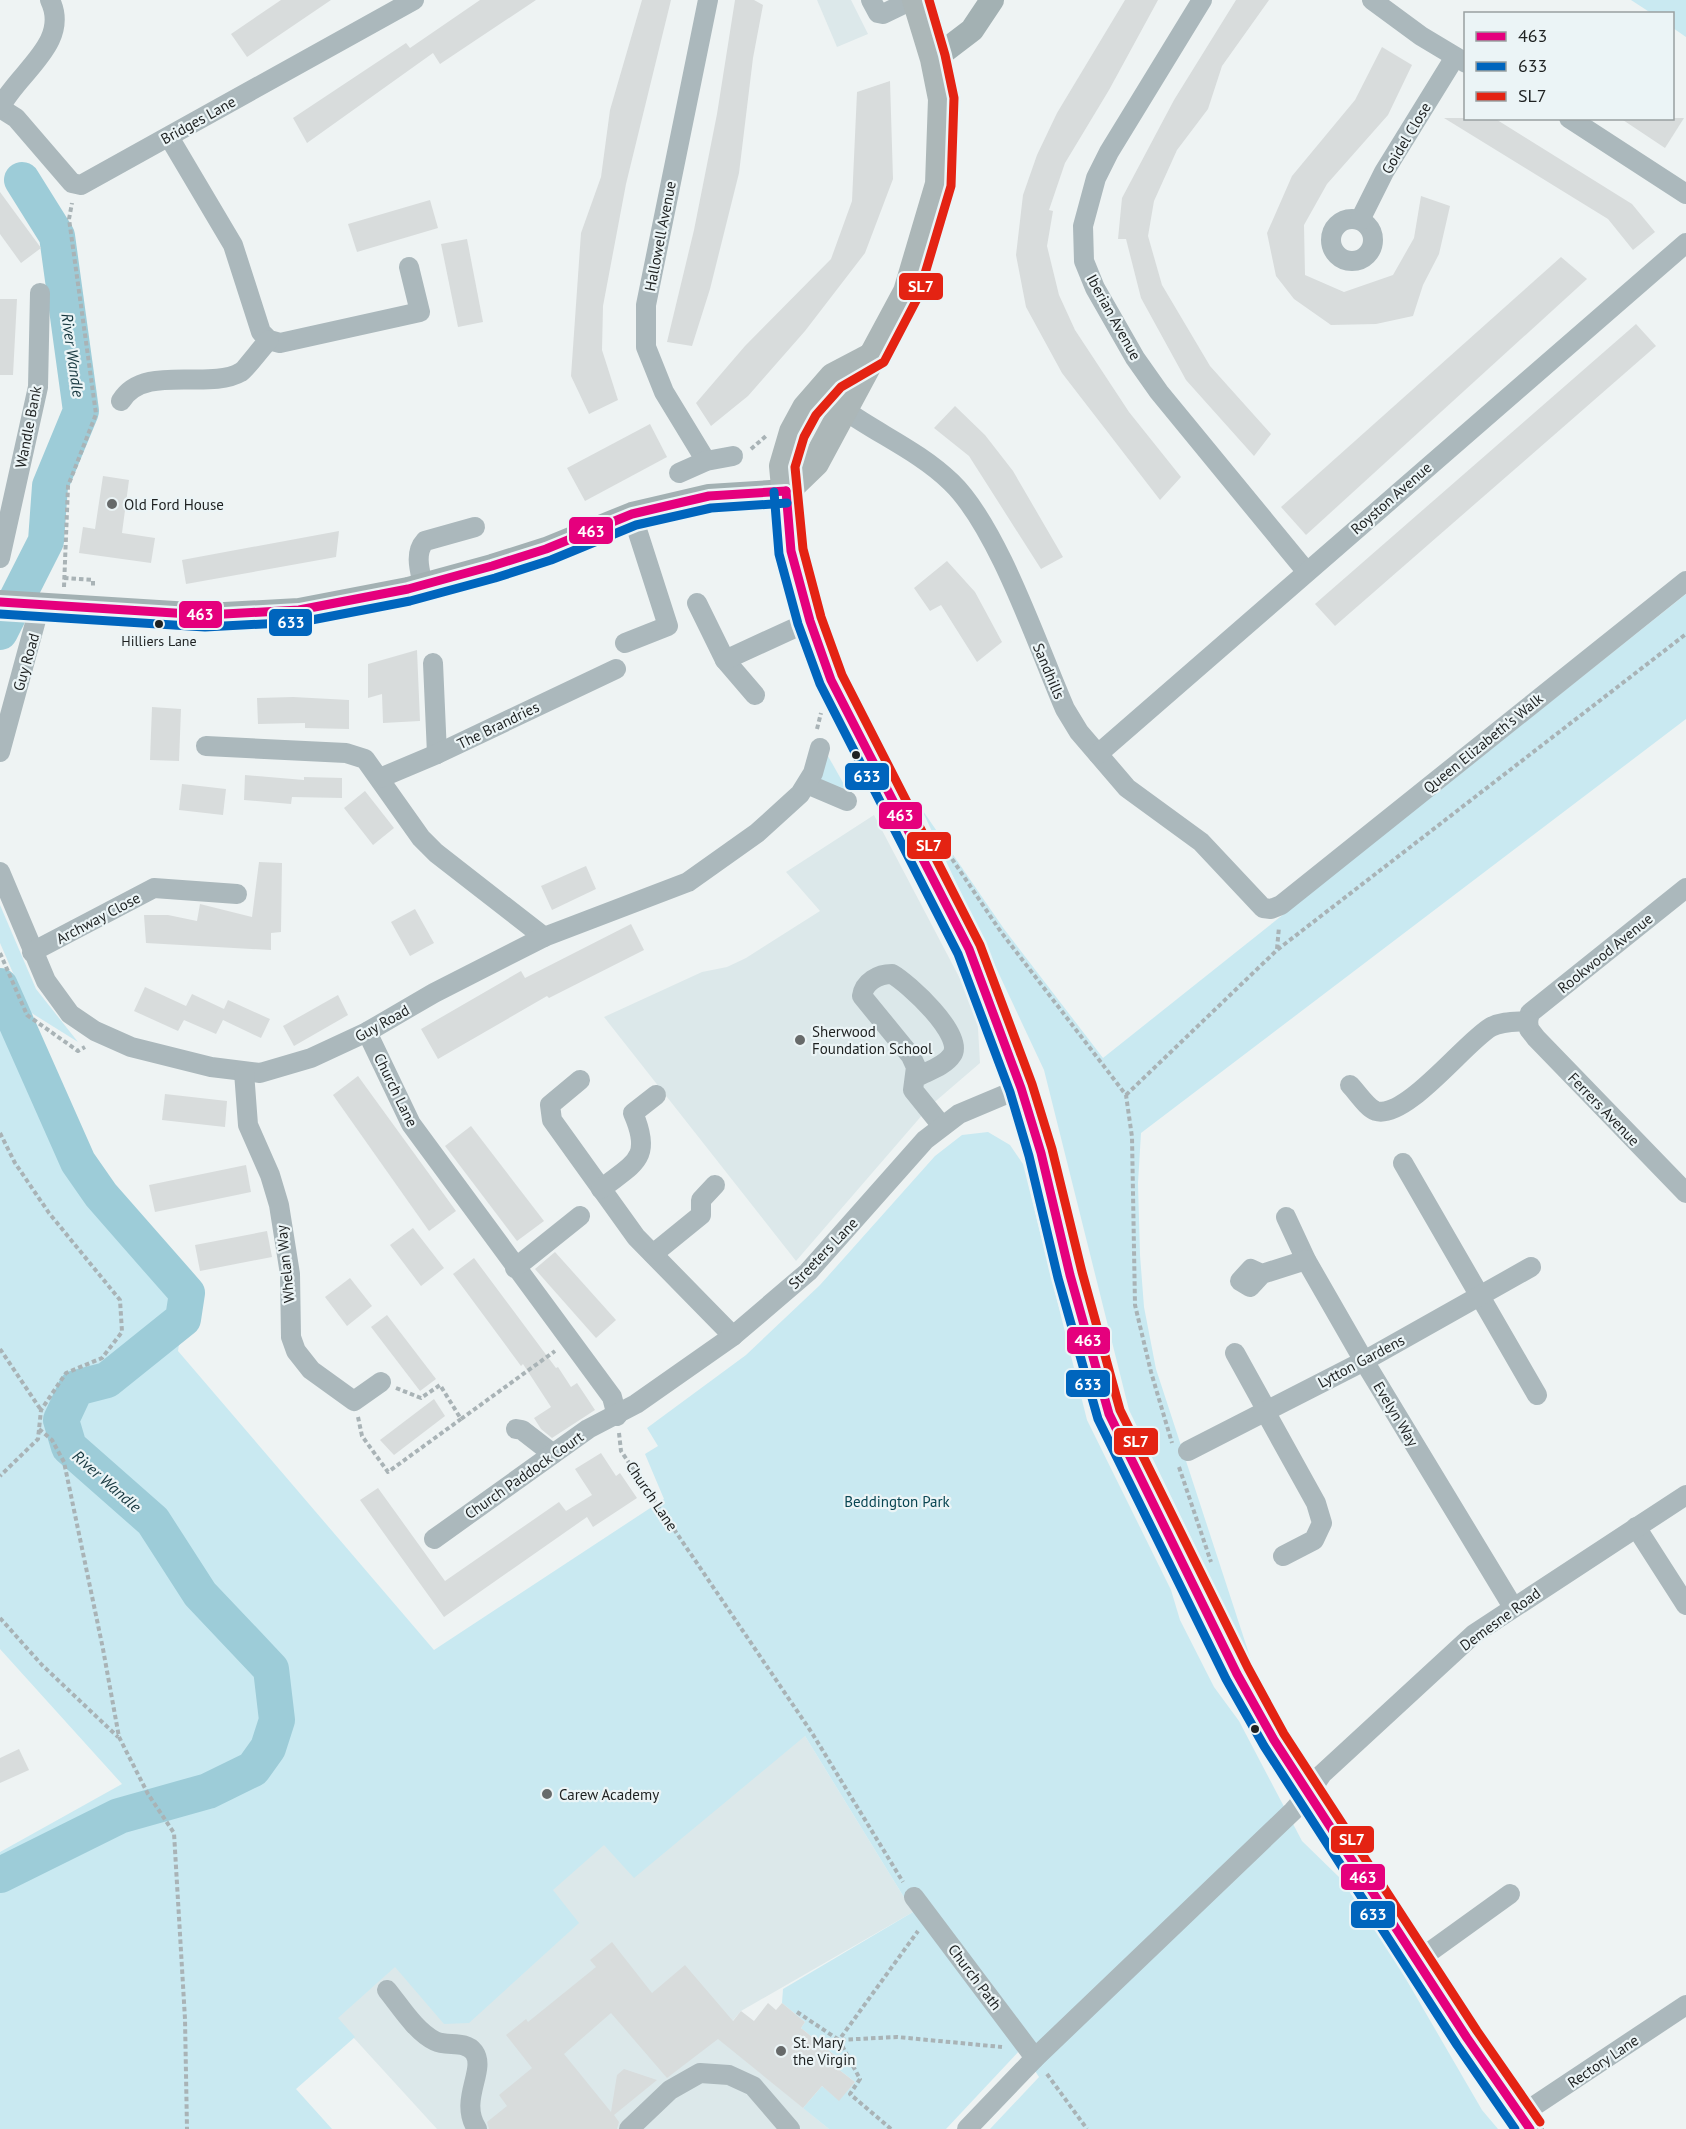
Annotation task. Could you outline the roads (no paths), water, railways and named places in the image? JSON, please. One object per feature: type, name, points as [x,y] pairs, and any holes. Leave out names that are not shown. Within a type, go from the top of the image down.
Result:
[{"type":"highway","points":[[786,491],[815,463],[846,411],[907,292],[939,184],[942,99],[934,59],[914,0]]},
{"type":"highway","points":[[873,356],[833,377],[806,408],[793,432],[783,466],[791,552],[810,621],[831,680],[969,949],[1021,1088],[1041,1153],[1070,1275],[1109,1414],[1237,1674],[1274,1740],[1525,2123]]},
{"type":"main road","points":[[934,59],[972,30],[992,0]]},
{"type":"main road","points":[[0,602],[169,614],[243,615],[349,602],[423,585],[546,549],[632,514],[709,496],[786,491]]},
{"type":"street","points":[[1,100],[51,39],[57,20],[50,0]]},
{"type":"street","name":"Bridges Lane","points":[[1,100],[67,178],[76,184],[86,183],[414,0]]},
{"type":"street","name":"Hallowell Avenue","points":[[706,461],[664,392],[646,347],[646,305],[708,0]]},
{"type":"street","points":[[871,0],[878,13],[883,14],[914,0]]},
{"type":"street","name":"Iberian Avenue","points":[[1202,0],[1109,152],[1096,178],[1083,226],[1084,261],[1095,288],[1135,358],[1306,571]]},
{"type":"street","points":[[1372,0],[1460,60]]},
{"type":"street","name":"Goidel Close","points":[[1360,220],[1384,172],[1460,60]]},
{"type":"street","points":[[1572,120],[1686,194]]},
{"type":"street","points":[[169,137],[233,245],[261,333],[269,340],[287,342],[420,312],[410,267]]},
{"type":"street","name":"Royston Avenue","points":[[1098,754],[1686,243]]},
{"type":"street","name":"Wandle Bank","points":[[0,558],[38,387],[40,293]]},
{"type":"street","points":[[122,401],[132,388],[141,385],[169,380],[229,376],[243,372],[255,353],[269,340]]},
{"type":"street","name":"Sandhills","points":[[846,411],[873,430],[901,445],[946,477],[974,512],[1009,578],[1065,709],[1098,754],[1127,788],[1201,842],[1257,904],[1271,909],[1281,905]]},
{"type":"street","points":[[678,473],[706,461],[734,456]]},
{"type":"street","points":[[625,643],[668,626],[632,514]]},
{"type":"street","points":[[423,585],[418,561],[424,541],[475,526]]},
{"type":"street","name":"Queen Elizabeth's Walk","points":[[1281,905],[1686,581]]},
{"type":"street","points":[[698,603],[725,660],[755,695]]},
{"type":"street","name":"Guy Road","points":[[0,753],[40,605]]},
{"type":"street","points":[[725,660],[810,621]]},
{"type":"street","points":[[433,663],[437,754]]},
{"type":"street","name":"The Brandries","points":[[380,778],[437,754],[616,669]]},
{"type":"street","points":[[206,746],[346,753],[365,759],[421,838],[436,853],[544,937]]},
{"type":"street","name":"Guy Road","points":[[0,872],[46,981],[70,1014],[104,1036],[173,1059],[260,1073],[291,1066],[367,1032],[434,993],[544,937],[666,893],[688,882],[757,833],[792,802],[807,784],[819,751]]},
{"type":"street","points":[[807,784],[847,801]]},
{"type":"street","name":"Archway Close","points":[[32,952],[154,888],[237,894]]},
{"type":"street","name":"Rookwood Avenue","points":[[1528,1021],[1530,1013],[1686,888]]},
{"type":"street","points":[[917,1077],[952,1056],[955,1048],[953,1039],[948,1029],[906,984],[892,974],[878,976],[866,985],[862,996],[911,1056],[917,1077],[913,1089],[942,1126]]},
{"type":"street","points":[[1350,1085],[1374,1110],[1382,1112],[1400,1105],[1417,1094],[1486,1030],[1502,1023],[1528,1021]]},
{"type":"street","name":"Ferrers Avenue","points":[[1528,1021],[1529,1029],[1536,1038],[1685,1190]]},
{"type":"street","name":"Church Lane","points":[[367,1032],[411,1124],[515,1268],[571,1340],[615,1407]]},
{"type":"street","name":"Whelan Way","points":[[244,1072],[248,1125],[270,1174],[279,1205],[290,1274],[291,1337],[296,1351],[311,1370],[354,1401],[381,1382]]},
{"type":"street","points":[[580,1080],[550,1105],[549,1112],[636,1237],[733,1336]]},
{"type":"street","name":"Streeters Lane","points":[[615,1407],[733,1336],[808,1272],[915,1149],[942,1126],[986,1101],[1021,1088]]},
{"type":"street","points":[[601,1189],[634,1162],[640,1154],[642,1134],[633,1113],[656,1095]]},
{"type":"street","points":[[1403,1163],[1537,1395]]},
{"type":"street","points":[[652,1254],[701,1215],[701,1200],[715,1185]]},
{"type":"street","points":[[515,1268],[580,1216]]},
{"type":"street","name":"Evelyn Way","points":[[1286,1217],[1306,1260],[1364,1360],[1513,1607]]},
{"type":"street","points":[[1262,1274],[1306,1260]]},
{"type":"street","name":"Lytton Gardens","points":[[1179,1452],[1266,1411],[1364,1360],[1531,1267]]},
{"type":"street","points":[[1235,1353],[1316,1503],[1322,1523],[1314,1540],[1284,1556]]},
{"type":"street","name":"Church Paddock Court","points":[[434,1539],[588,1429],[615,1407]]},
{"type":"street","points":[[516,1429],[522,1430],[553,1454]]},
{"type":"street","name":"Demesne Road","points":[[967,2129],[1035,2058],[1309,1793],[1322,1774],[1474,1634],[1686,1495]]},
{"type":"street","points":[[1636,1527],[1686,1605]]},
{"type":"street","points":[[1417,1961],[1510,1894]]},
{"type":"street","name":"Church Path","points":[[914,1897],[1035,2058]]},
{"type":"street","points":[[387,1990],[431,2039],[443,2044],[465,2045],[474,2052],[478,2062],[469,2112],[477,2129]]},
{"type":"street","name":"Rectory Lane","points":[[1525,2123],[1686,2005]]},
{"type":"street","points":[[629,2129],[670,2090],[700,2073],[729,2075],[753,2086],[790,2129]]},
{"type":"waterway","name":"River Wandle","points":[[0,632],[46,541],[50,486],[81,411],[57,236],[22,180]]},
{"type":"waterway","name":"River Wandle","points":[[0,986],[78,1162],[101,1195],[187,1293],[183,1319],[107,1380],[76,1388],[61,1420],[69,1447],[153,1521],[200,1594],[271,1669],[277,1720],[268,1748],[253,1769],[208,1791],[119,1816],[0,1875]]},
{"type":"place","name":"Old Ford House","points":[[112,504]]},
{"type":"place","name":"Hilliers Lane","points":[[159,624]]},
{"type":"place","name":"Sherwood Foundation School","points":[[800,1040]]},
{"type":"place","name":"Carew Academy","points":[[547,1794]]},
{"type":"place","name":"St. Mary the Virgin","points":[[781,2051]]},
{"type":"park label","name":"Beddington Park","points":[[897,1501]]}]
